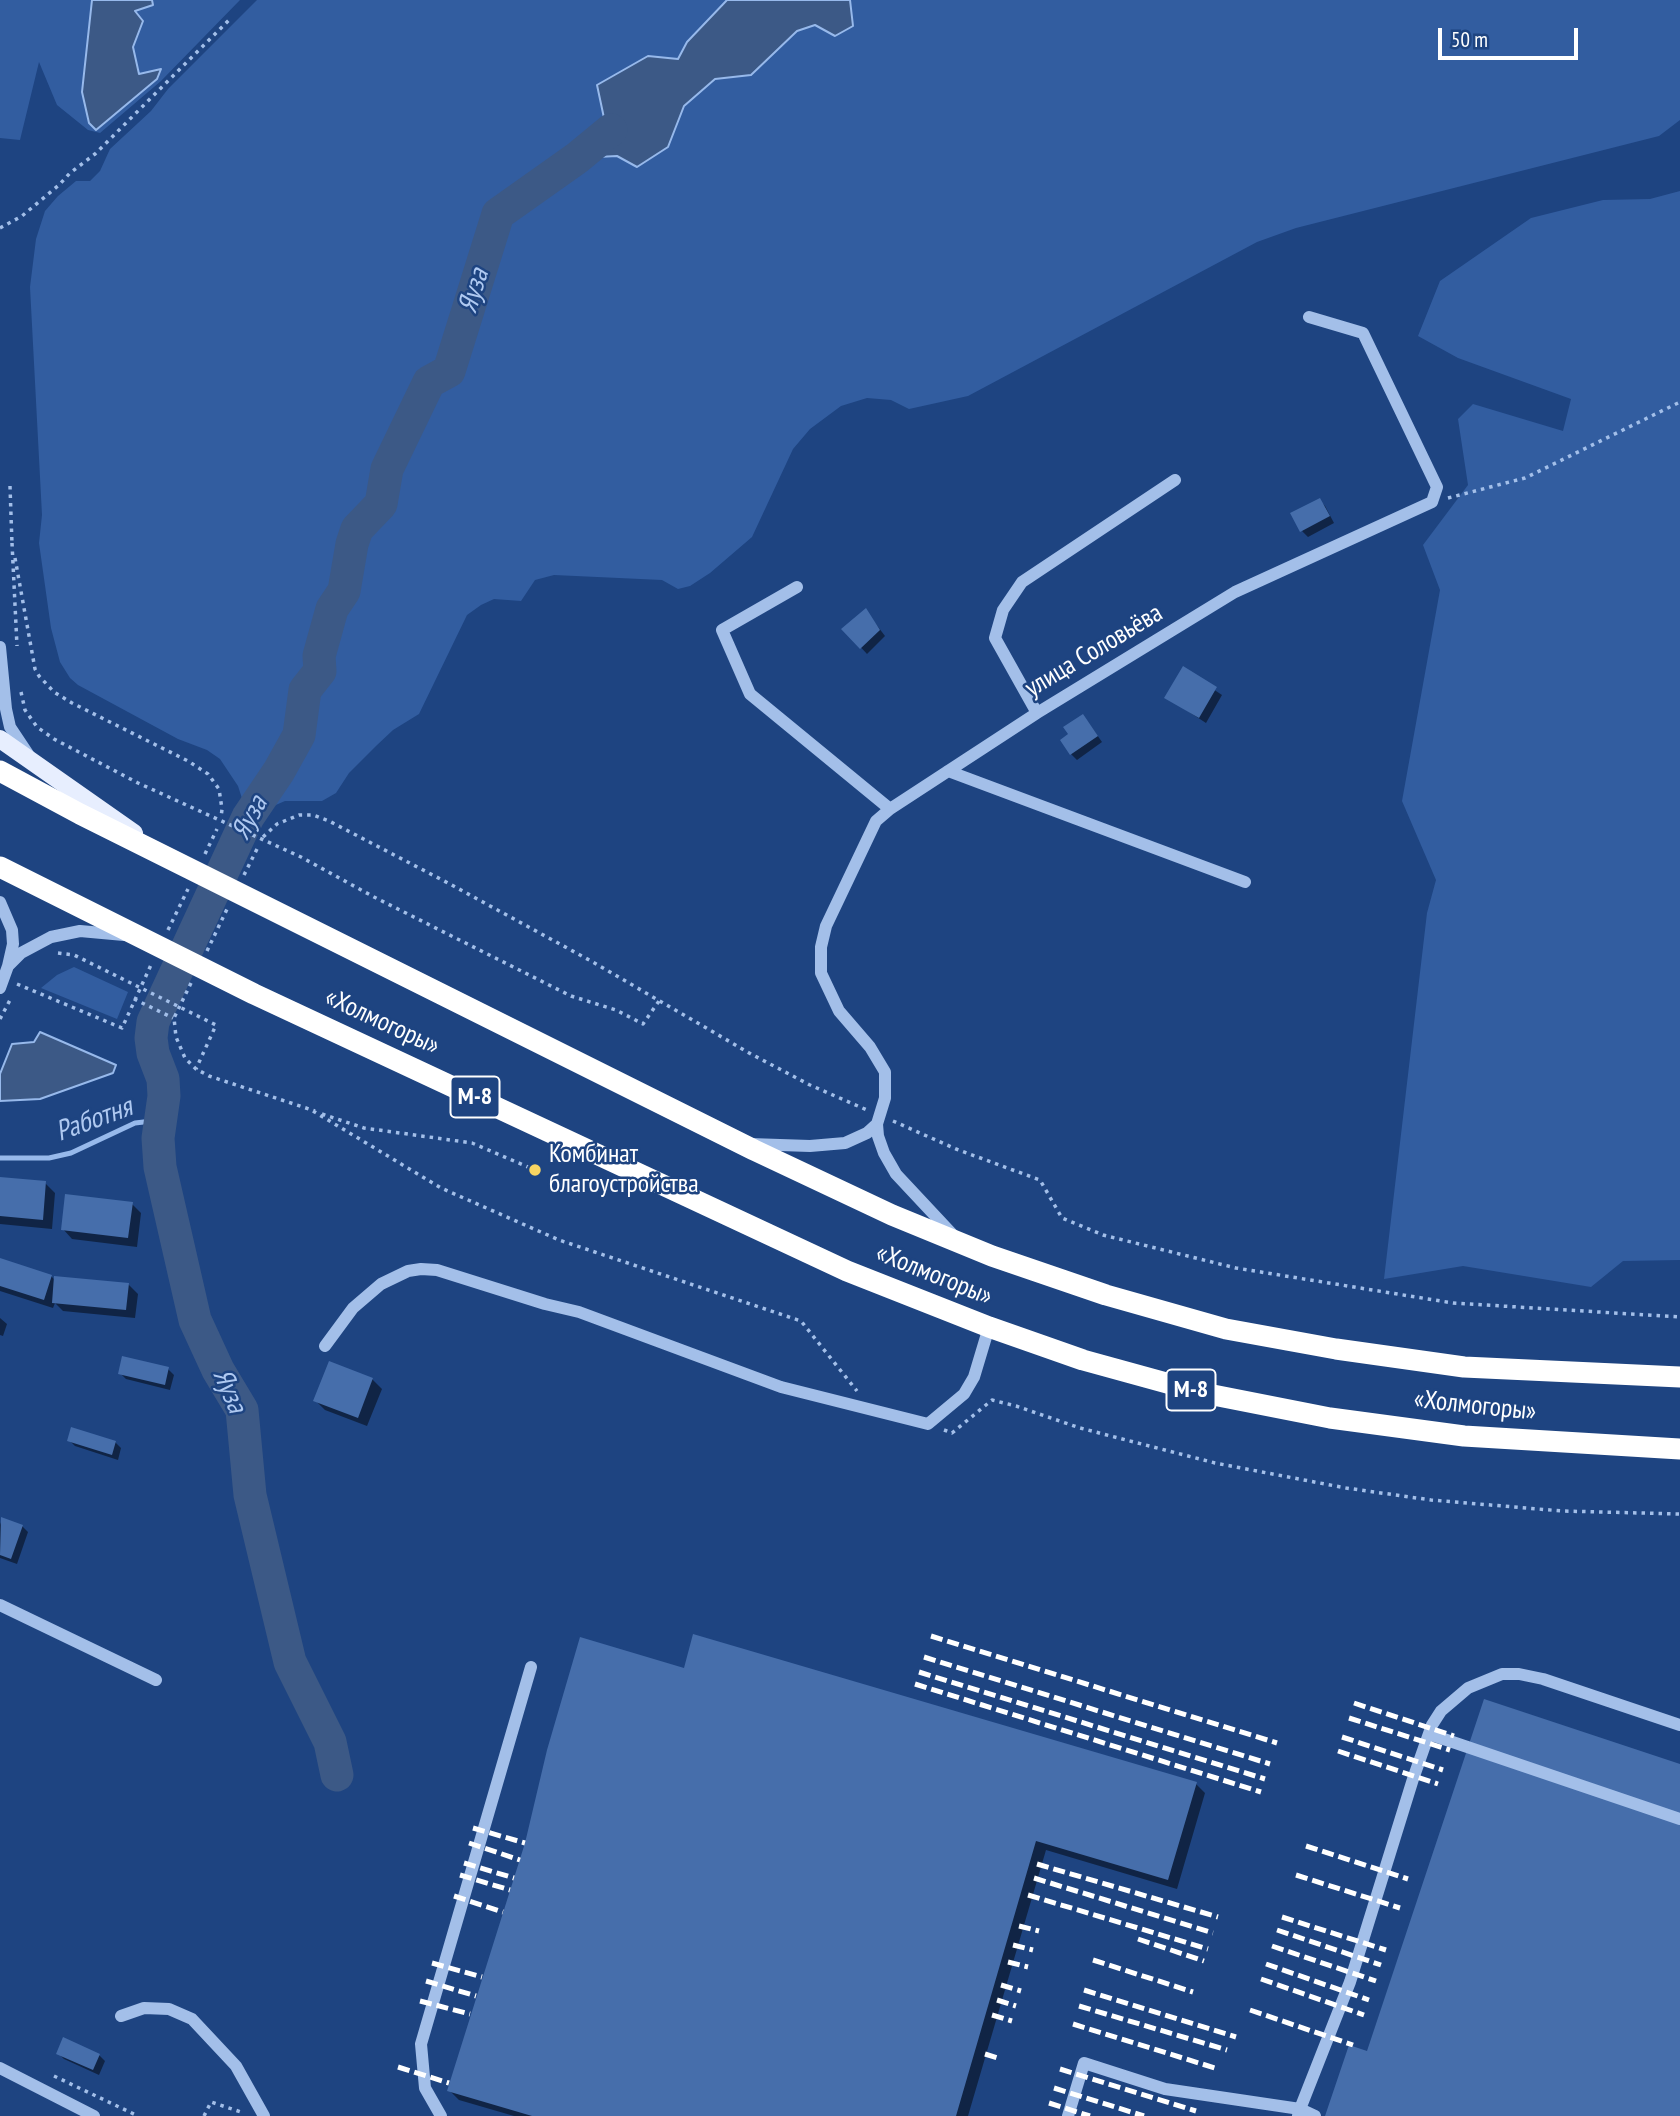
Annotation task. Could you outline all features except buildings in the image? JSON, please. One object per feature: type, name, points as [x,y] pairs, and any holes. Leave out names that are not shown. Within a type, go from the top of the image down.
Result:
[{"type":"highway","points":[[0,771],[174,861]]},
{"type":"highway","name":"«Холмогоры»","points":[[174,861],[742,1144],[892,1215],[1106,1295],[1226,1329],[1336,1349],[1464,1367],[1680,1377]]},
{"type":"highway","name":"М-8","points":[[0,867],[137,936]]},
{"type":"highway","name":"«Холмогоры»","points":[[137,936],[219,977],[847,1270],[989,1327],[1083,1360],[1203,1393],[1330,1418],[1464,1436],[1680,1449]]},
{"type":"main road","points":[[0,738],[174,861]]},
{"type":"street","points":[[1309,317],[1363,333],[1437,487],[1432,502]]},
{"type":"street","points":[[1037,713],[995,638],[1003,610],[1022,582],[1175,480]]},
{"type":"street","name":"улица Соловьёва","points":[[961,1243],[896,1174],[881,1145],[879,1120],[885,1098],[885,1072],[870,1047],[839,1011],[821,973],[820,959],[826,926],[877,821],[890,809],[1037,713],[1235,592],[1432,502]]},
{"type":"street","points":[[797,587],[722,630],[750,694],[890,809]]},
{"type":"street","points":[[0,647],[10,727],[37,765]]},
{"type":"street","points":[[948,771],[1245,882]]},
{"type":"street","points":[[0,902],[12,930],[13,944],[4,965],[0,988]]},
{"type":"street","points":[[4,965],[51,936],[80,931],[137,936]]},
{"type":"street","points":[[742,1144],[810,1146],[845,1143],[867,1133],[879,1120]]},
{"type":"street","points":[[325,1346],[353,1308],[381,1284],[408,1271],[437,1270],[579,1312],[781,1387],[928,1424],[964,1394],[974,1377],[989,1327]]},
{"type":"street","points":[[0,1605],[156,1680]]},
{"type":"street","points":[[440,2116],[425,2088],[421,2043],[531,1667]]},
{"type":"street","points":[[1299,2113],[1350,1982],[1429,1734],[1436,1718],[1451,1700],[1468,1688],[1502,1674],[1519,1674],[1543,1679],[1680,1725]]},
{"type":"street","points":[[1429,1734],[1680,1819]]},
{"type":"street","points":[[121,2016],[144,2008],[170,2009],[192,2019],[236,2066],[264,2116]]},
{"type":"street","points":[[1068,2116],[1084,2063],[1165,2089],[1315,2116]]},
{"type":"street","points":[[0,2068],[94,2116]]},
{"type":"path","points":[[0,228],[22,216],[95,154],[231,18]]},
{"type":"path","points":[[1432,502],[1525,478],[1680,402]]},
{"type":"path","points":[[10,486],[17,648]]},
{"type":"path","points":[[12,543],[38,676],[54,692],[72,703],[188,761],[208,774],[219,789],[221,818]]},
{"type":"path","points":[[20,686],[25,710],[37,727],[138,783],[301,857],[374,897],[571,996],[616,1010],[643,1024],[659,1001]]},
{"type":"path","points":[[263,837],[277,824],[299,815],[313,815],[329,821],[448,883],[879,1120],[1040,1180],[1062,1218],[1103,1235],[1236,1268],[1453,1303],[1680,1317]]},
{"type":"path","points":[[239,885],[257,849]]},
{"type":"path","points":[[204,958],[233,897]]},
{"type":"path","points":[[55,953],[75,955],[216,1025],[195,1069]]},
{"type":"path","points":[[0,1019],[19,978]]},
{"type":"path","points":[[192,982],[174,1018],[180,1049],[195,1069],[364,1128],[472,1143],[535,1170]]},
{"type":"path","points":[[134,999],[174,1018]]},
{"type":"path","points":[[313,1111],[441,1188],[559,1240],[801,1321],[860,1394]]},
{"type":"path","points":[[928,1424],[952,1433],[992,1400],[1215,1463],[1346,1488],[1431,1500],[1562,1511],[1680,1514]]},
{"type":"path","points":[[50,2074],[138,2116]]},
{"type":"path","points":[[204,2116],[211,2102],[253,2116]]},
{"type":"shaded area","points":[[0,0],[92,0],[82,92],[157,79],[160,69],[139,75],[133,47],[143,21],[135,11],[152,5],[152,0],[240,0],[161,81],[100,133],[88,130],[57,105],[39,62],[20,140],[0,138]]},
{"type":"shaded area","points":[[92,0],[152,0],[153,5],[135,11],[143,21],[133,47],[139,74],[161,69],[157,79],[96,130],[89,123],[82,92]]},
{"type":"shaded area","points":[[257,0],[727,0],[687,42],[678,59],[648,56],[604,118],[583,137],[637,167],[668,147],[684,106],[715,79],[751,75],[797,31],[815,25],[853,26],[850,0],[1680,0],[1680,120],[1659,136],[1296,228],[1257,242],[968,396],[909,409],[891,400],[867,398],[841,406],[810,429],[793,449],[752,537],[710,573],[690,586],[678,589],[662,580],[554,575],[535,580],[521,601],[494,599],[481,605],[467,615],[419,714],[393,730],[376,746],[349,773],[336,793],[322,801],[285,801],[248,817],[238,786],[220,759],[78,685],[60,662],[51,628],[39,543],[42,515],[30,287],[36,239],[45,211],[76,181],[90,181],[100,171],[110,149],[151,111],[168,89]]},
{"type":"shaded area","points":[[727,0],[850,0],[853,26],[835,36],[815,25],[797,31],[751,75],[715,79],[684,106],[668,147],[637,167],[617,156],[577,158],[577,149],[583,137],[604,118],[597,85],[648,56],[678,59],[687,42]]},
{"type":"shaded area","points":[[1680,191],[1680,1260],[1623,1261],[1591,1287],[1463,1266],[1384,1279],[1427,913],[1436,880],[1402,801],[1440,590],[1423,545],[1468,485],[1458,419],[1473,404],[1563,431],[1571,399],[1458,358],[1418,336],[1440,281],[1531,218],[1603,200],[1650,199]]},
{"type":"shaded area","points":[[74,967],[128,992],[117,1019],[41,988],[57,975]]},
{"type":"shaded area","points":[[40,1032],[116,1065],[113,1073],[40,1099],[0,1101],[0,1074],[12,1044],[34,1042]]},
{"type":"waterway","name":"Яуза","points":[[337,1775],[330,1742],[290,1662],[250,1495],[242,1410],[218,1370],[195,1320],[160,1167],[158,1138],[164,1096],[163,1079],[153,1053],[153,1022],[248,817],[299,735],[305,690],[320,671],[319,656],[332,609],[344,591],[357,529],[381,504],[387,469],[429,382],[449,371],[498,214],[577,158],[611,130]]},
{"type":"waterway","name":"Работня","points":[[0,1158],[49,1158],[71,1153],[135,1123],[161,1120]]},
{"type":"railway","points":[[931,1636],[1277,1743]]},
{"type":"railway","points":[[924,1657],[1270,1764]]},
{"type":"railway","points":[[919,1672],[1265,1779]]},
{"type":"railway","points":[[915,1684],[1261,1792]]},
{"type":"railway","points":[[1354,1703],[1454,1736]]},
{"type":"railway","points":[[1349,1718],[1450,1750]]},
{"type":"railway","points":[[1342,1737],[1443,1770]]},
{"type":"railway","points":[[1338,1751],[1438,1784]]},
{"type":"railway","points":[[473,1828],[525,1843]]},
{"type":"railway","points":[[469,1843],[520,1860]]},
{"type":"railway","points":[[1306,1846],[1408,1879]]},
{"type":"railway","points":[[464,1863],[514,1878]]},
{"type":"railway","points":[[1037,1864],[1218,1917]]},
{"type":"railway","points":[[460,1875],[510,1890]]},
{"type":"railway","points":[[1296,1875],[1400,1908]]},
{"type":"railway","points":[[1034,1878],[1213,1933]]},
{"type":"railway","points":[[1028,1895],[1208,1949]]},
{"type":"railway","points":[[454,1896],[503,1912]]},
{"type":"railway","points":[[1282,1917],[1386,1950]]},
{"type":"railway","points":[[1019,1926],[1039,1931]]},
{"type":"railway","points":[[1277,1930],[1381,1965]]},
{"type":"railway","points":[[1138,1939],[1204,1961]]},
{"type":"railway","points":[[1013,1945],[1033,1950]]},
{"type":"railway","points":[[1272,1946],[1376,1981]]},
{"type":"railway","points":[[1093,1960],[1193,1992]]},
{"type":"railway","points":[[1008,1962],[1028,1967]]},
{"type":"railway","points":[[432,1963],[482,1977]]},
{"type":"railway","points":[[1266,1964],[1369,2000]]},
{"type":"railway","points":[[1261,1979],[1364,2015]]},
{"type":"railway","points":[[426,1981],[476,1996]]},
{"type":"railway","points":[[1001,1985],[1021,1991]]},
{"type":"railway","points":[[1084,1990],[1236,2037]]},
{"type":"railway","points":[[997,2000],[1016,2006]]},
{"type":"railway","points":[[420,2001],[470,2014]]},
{"type":"railway","points":[[1079,2006],[1227,2050]]},
{"type":"railway","points":[[1250,2010],[1353,2045]]},
{"type":"railway","points":[[992,2015],[1012,2021]]},
{"type":"railway","points":[[1073,2024],[1215,2068]]},
{"type":"railway","points":[[985,2054],[1001,2059]]},
{"type":"railway","points":[[398,2067],[449,2083]]},
{"type":"railway","points":[[1060,2069],[1196,2111]]},
{"type":"railway","points":[[1054,2088],[1144,2116]]},
{"type":"railway","points":[[1049,2103],[1090,2116]]},
{"type":"place","name":"Комбинат благоустройства","points":[[535,1170]]}]
